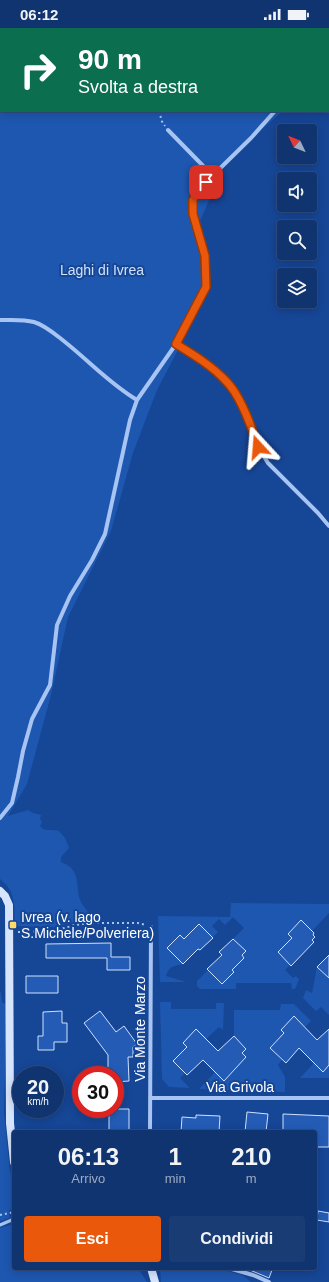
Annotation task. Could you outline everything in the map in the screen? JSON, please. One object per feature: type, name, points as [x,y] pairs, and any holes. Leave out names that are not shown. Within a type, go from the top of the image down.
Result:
[{"type":"main road","points":[[0,891],[9,905],[10,1123],[12,1142]]},
{"type":"main road","points":[[152,1270],[155,1282]]},
{"type":"street","points":[[0,818],[12,803],[22,751],[32,719],[50,684],[57,625],[70,596],[92,560],[105,534],[130,420],[137,400],[176,344],[206,287],[205,256],[193,214],[193,200],[200,188],[251,138],[274,112]]},
{"type":"street","points":[[168,130],[212,175]]},
{"type":"street","points":[[0,320],[35,322],[52,332],[121,390],[137,400]]},
{"type":"street","points":[[176,344],[206,363],[227,381],[239,400],[253,431],[258,447],[268,463],[318,512],[329,526]]},
{"type":"street","name":"Via Monte Marzo","points":[[150,1130],[151,927]]},
{"type":"street","name":"Via Grivola","points":[[150,1098],[329,1098]]},
{"type":"street","points":[[235,1270],[253,1275],[269,1282]]},
{"type":"lane","points":[[0,1225],[12,1220]]},
{"type":"path","points":[[160,112],[161,120],[168,130]]},
{"type":"path","points":[[9,932],[54,931],[75,925],[97,923],[138,923],[151,927]]},
{"type":"path","points":[[0,1215],[9,1213]]},
{"type":"green space","name":"Laghi di Ivrea","points":[[0,112],[282,112],[225,164],[200,221],[207,284],[192,323],[157,390],[133,453],[111,531],[68,617],[51,695],[27,784],[8,816],[28,810],[41,815],[41,828],[45,830],[59,831],[65,838],[69,848],[61,857],[61,862],[68,865],[75,873],[80,900],[89,916],[86,919],[54,927],[15,926],[14,900],[9,889],[0,879]]},
{"type":"green space","points":[[231,903],[329,904],[329,913],[312,931],[301,921],[288,934],[293,939],[292,941],[290,940],[278,952],[290,965],[285,970],[293,978],[296,976],[299,979],[295,989],[292,989],[291,983],[236,983],[236,989],[200,989],[197,986],[197,981],[208,970],[234,972],[232,970],[244,958],[242,955],[245,951],[233,939],[244,928],[233,917],[225,925],[219,919],[212,926],[218,932],[212,938],[199,924],[187,936],[186,940],[180,935],[167,948],[183,964],[170,968],[166,976],[186,982],[160,982],[158,916],[230,917]]},
{"type":"green space","points":[[317,967],[329,978],[329,1015],[321,1007],[316,1011],[303,998],[306,990],[312,993]]},
{"type":"green space","points":[[0,992],[2,1002],[7,1005],[4,1112],[12,1179],[12,1207],[9,1211],[10,1218],[0,1221]]},
{"type":"green space","points":[[160,1002],[171,1002],[171,1009],[216,1009],[216,1003],[224,1003],[223,1030],[219,1027],[206,1039],[196,1029],[183,1043],[188,1048],[186,1050],[185,1049],[173,1061],[185,1073],[180,1078],[190,1088],[169,1087],[162,1079]]},
{"type":"green space","points":[[281,1004],[294,1004],[311,1021],[305,1027],[294,1016],[281,1030],[287,1036],[282,1036],[270,1048],[282,1060],[278,1065],[285,1077],[285,1092],[199,1089],[215,1072],[224,1081],[246,1057],[242,1053],[246,1048],[234,1036],[234,1010],[280,1010]]},
{"type":"green space","points":[[314,1063],[323,1071],[329,1065],[329,1078],[300,1078]]},
{"type":"green space","points":[[12,1225],[12,1270],[139,1270],[147,1282],[0,1282],[0,1228]]},
{"type":"green space","points":[[160,1270],[223,1270],[242,1275],[251,1282],[161,1282]]},
{"type":"building","points":[[301,920],[314,933],[313,935],[315,937],[312,940],[314,942],[291,966],[278,952],[292,938],[288,934]]},
{"type":"building","points":[[199,924],[213,938],[200,950],[198,949],[183,964],[167,948],[180,935],[184,939]]},
{"type":"building","points":[[233,939],[246,951],[242,955],[244,958],[232,970],[234,972],[222,984],[207,969],[222,955],[219,952]]},
{"type":"building","points":[[111,943],[111,957],[130,957],[130,970],[107,970],[107,958],[46,958],[46,944]]},
{"type":"building","points":[[329,955],[329,978],[317,967]]},
{"type":"building","points":[[26,976],[58,976],[58,993],[26,993]]},
{"type":"building","points":[[62,1011],[62,1023],[67,1023],[67,1042],[54,1042],[54,1050],[38,1050],[38,1036],[43,1036],[43,1012]]},
{"type":"building","points":[[100,1011],[116,1032],[124,1026],[137,1044],[133,1047],[133,1057],[128,1057],[129,1081],[124,1081],[124,1066],[108,1066],[108,1055],[84,1023]]},
{"type":"building","points":[[294,1016],[317,1040],[329,1029],[329,1065],[323,1072],[299,1048],[286,1063],[270,1048],[284,1033],[281,1030]]},
{"type":"building","points":[[196,1029],[218,1051],[234,1036],[246,1049],[242,1053],[246,1057],[224,1081],[203,1060],[187,1075],[173,1061],[187,1047],[183,1043]]},
{"type":"building","points":[[124,1109],[129,1109],[129,1130],[109,1130],[109,1118],[124,1118]]},
{"type":"building","points":[[247,1112],[268,1114],[266,1130],[245,1130]]},
{"type":"building","points":[[283,1114],[329,1116],[329,1147],[317,1147],[317,1130],[283,1130]]},
{"type":"building","points":[[196,1115],[220,1116],[219,1130],[181,1130],[182,1117],[196,1118]]},
{"type":"building","points":[[318,1211],[329,1213],[329,1222],[317,1220]]},
{"type":"building","points":[[250,1270],[272,1270],[269,1278]]},
{"type":"place","name":"Ivrea (v. lago S.Michele/Polveriera)","points":[[13,925]]},
{"type":"route","points":[[206,182],[200,188],[193,200],[193,214],[198,227],[205,256],[206,287],[176,344],[206,363],[227,381],[239,400],[253,431],[258,447]]}]
